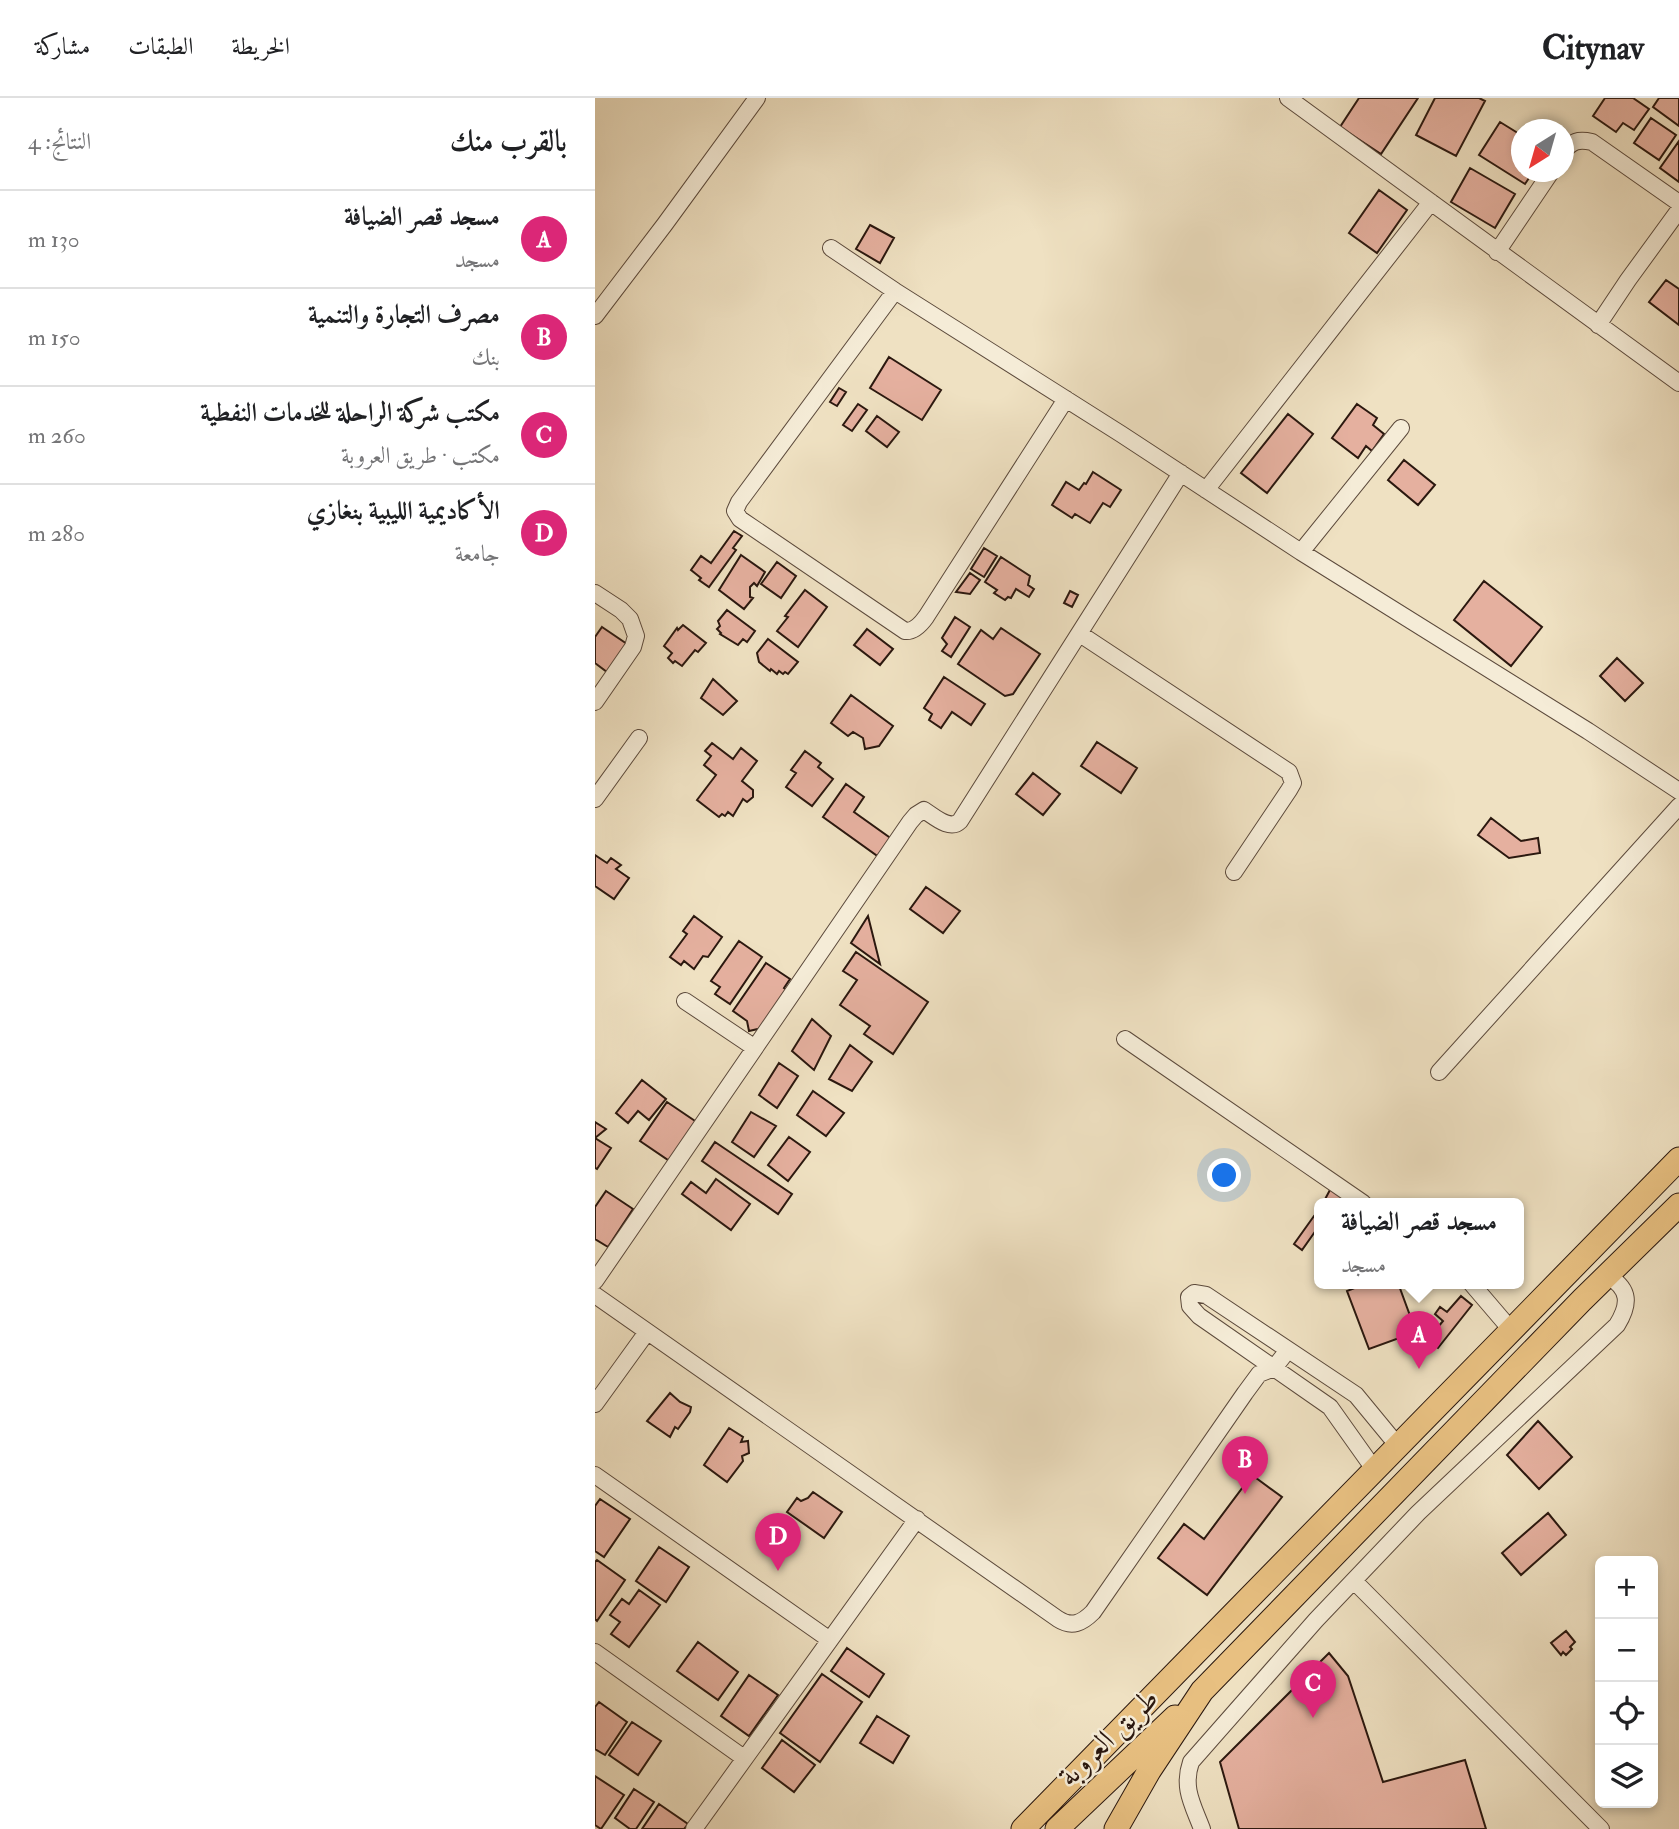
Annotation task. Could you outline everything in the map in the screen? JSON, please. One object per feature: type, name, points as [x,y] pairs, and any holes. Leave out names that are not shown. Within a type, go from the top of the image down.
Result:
[{"type":"highway","points":[[1023,1829],[1679,1159]]},
{"type":"highway","points":[[1115,1829],[1149,1771],[1202,1691],[1572,1310],[1675,1211]]},
{"type":"highway","name":"طريق العروبة","points":[[1058,1829],[1202,1691]]},
{"type":"street","points":[[595,316],[757,98]]},
{"type":"street","points":[[1288,98],[1679,383]]},
{"type":"street","points":[[1574,142],[1592,142],[1679,203]]},
{"type":"street","points":[[1497,252],[1544,182]]},
{"type":"street","points":[[1206,490],[1431,202]]},
{"type":"street","points":[[1598,325],[1679,210]]},
{"type":"street","points":[[831,248],[1301,552],[1679,791]]},
{"type":"street","points":[[895,291],[734,511],[740,519],[905,631],[909,632],[922,622],[1066,399]]},
{"type":"street","points":[[1301,552],[1401,428]]},
{"type":"street","points":[[595,1281],[916,815],[924,810],[952,826],[960,821],[1181,473]]},
{"type":"street","points":[[595,593],[621,610],[630,620],[636,636],[633,647],[595,702]]},
{"type":"street","points":[[1080,634],[1289,772],[1293,783],[1234,872]]},
{"type":"street","points":[[595,799],[639,738]]},
{"type":"street","points":[[1439,1072],[1679,806]]},
{"type":"street","points":[[685,1001],[755,1048]]},
{"type":"street","points":[[1125,1039],[1356,1198]]},
{"type":"street","points":[[1202,1829],[1187,1790],[1187,1774],[1191,1762],[1316,1620],[1418,1513],[1617,1325],[1626,1305],[1625,1294],[1619,1283],[1608,1276]]},
{"type":"street","points":[[1476,1289],[1511,1331]]},
{"type":"street","points":[[1374,1469],[1330,1407],[1267,1371],[1257,1357],[1199,1317],[1191,1306],[1189,1297],[1194,1293],[1206,1295],[1356,1395],[1398,1446]]},
{"type":"street","points":[[595,1295],[1058,1619],[1072,1625],[1081,1622],[1093,1612],[1267,1371],[1287,1350]]},
{"type":"street","points":[[595,1404],[647,1332]]},
{"type":"street","points":[[1257,1357],[1270,1338]]},
{"type":"street","points":[[1330,1407],[1344,1387]]},
{"type":"street","points":[[595,1475],[830,1640]]},
{"type":"street","points":[[694,1829],[917,1520]]},
{"type":"street","points":[[1354,1581],[1601,1829]]},
{"type":"street","points":[[595,1652],[744,1758]]},
{"type":"building","points":[[1359,98],[1418,98],[1381,154],[1340,127]]},
{"type":"building","points":[[1435,98],[1479,98],[1485,101],[1456,156],[1416,135]]},
{"type":"building","points":[[1605,98],[1633,98],[1649,109],[1634,130],[1623,123],[1616,132],[1593,116]]},
{"type":"building","points":[[1659,98],[1679,98],[1679,126],[1653,107]]},
{"type":"building","points":[[1651,118],[1676,135],[1659,160],[1634,143]]},
{"type":"building","points":[[1500,122],[1511,129],[1511,175],[1479,155]]},
{"type":"building","points":[[1679,141],[1679,182],[1660,168]]},
{"type":"building","points":[[1470,168],[1515,194],[1495,228],[1451,202]]},
{"type":"building","points":[[1379,190],[1407,210],[1377,253],[1349,233]]},
{"type":"building","points":[[870,225],[894,238],[880,263],[856,249]]},
{"type":"building","points":[[1666,280],[1679,289],[1679,325],[1649,302]]},
{"type":"building","points":[[889,357],[941,390],[922,420],[870,388]]},
{"type":"building","points":[[839,388],[846,392],[837,406],[830,402]]},
{"type":"building","points":[[858,404],[867,410],[852,431],[843,425]]},
{"type":"building","points":[[1357,404],[1377,418],[1373,425],[1384,434],[1372,451],[1366,446],[1358,458],[1332,438]]},
{"type":"building","points":[[1288,414],[1313,434],[1267,493],[1241,473]]},
{"type":"building","points":[[877,416],[899,432],[887,447],[866,431]]},
{"type":"building","points":[[1404,460],[1435,485],[1418,505],[1388,480]]},
{"type":"building","points":[[1093,472],[1121,490],[1110,507],[1103,503],[1090,523],[1075,514],[1072,518],[1052,505],[1066,482],[1079,490]]},
{"type":"building","points":[[734,531],[742,536],[733,548],[736,550],[709,587],[691,570],[701,556],[711,563]]},
{"type":"building","points":[[984,548],[997,556],[984,577],[971,569]]},
{"type":"building","points":[[741,555],[765,572],[757,586],[754,583],[750,587],[750,597],[753,598],[744,609],[719,590]]},
{"type":"building","points":[[1001,557],[1030,576],[1028,585],[1034,589],[1029,597],[1016,589],[1011,598],[1005,600],[994,593],[997,590],[985,582]]},
{"type":"building","points":[[777,562],[796,576],[781,598],[761,584]]},
{"type":"building","points":[[970,573],[980,580],[970,594],[956,592]]},
{"type":"building","points":[[1484,581],[1542,627],[1511,666],[1454,620]]},
{"type":"building","points":[[805,590],[827,607],[798,647],[777,631]]},
{"type":"building","points":[[1070,591],[1078,595],[1072,607],[1064,603]]},
{"type":"building","points":[[727,610],[755,631],[747,642],[743,639],[738,645],[720,634],[717,629],[720,626],[718,621]]},
{"type":"building","points":[[955,617],[970,627],[951,657],[942,651],[947,644],[942,638]]},
{"type":"building","points":[[683,625],[706,643],[698,652],[695,650],[682,666],[668,658],[672,653],[664,646],[677,628],[678,630]]},
{"type":"building","points":[[602,627],[627,644],[607,672],[595,663],[595,637]]},
{"type":"building","points":[[1001,628],[1040,654],[1013,694],[1005,696],[958,664],[981,630],[993,639]]},
{"type":"building","points":[[867,629],[893,649],[880,665],[854,645]]},
{"type":"building","points":[[768,639],[798,662],[788,674],[779,671],[777,674],[759,662],[757,653]]},
{"type":"building","points":[[1617,658],[1643,683],[1625,701],[1600,676]]},
{"type":"building","points":[[944,677],[985,704],[971,725],[952,712],[941,728],[929,720],[932,714],[924,708]]},
{"type":"building","points":[[713,679],[737,701],[723,715],[701,698]]},
{"type":"building","points":[[851,695],[893,726],[879,746],[865,749],[863,738],[853,732],[848,736],[831,723]]},
{"type":"building","points":[[1097,742],[1137,768],[1121,793],[1081,766]]},
{"type":"building","points":[[712,743],[733,759],[741,748],[757,761],[742,781],[753,790],[753,797],[747,802],[743,799],[733,816],[728,812],[719,817],[697,800],[716,775],[704,765],[711,756],[705,751]]},
{"type":"building","points":[[805,751],[821,763],[818,767],[833,779],[812,806],[786,787],[796,773],[791,770]]},
{"type":"building","points":[[1033,773],[1060,794],[1043,815],[1016,794]]},
{"type":"building","points":[[846,784],[864,797],[854,812],[896,842],[883,860],[823,817]]},
{"type":"building","points":[[1491,818],[1521,841],[1538,838],[1540,853],[1509,858],[1478,835]]},
{"type":"building","points":[[595,855],[607,863],[611,858],[621,865],[616,869],[629,878],[614,899],[595,886]]},
{"type":"building","points":[[926,887],[960,911],[943,933],[910,909]]},
{"type":"building","points":[[694,916],[722,937],[708,957],[703,956],[694,969],[684,961],[681,965],[670,957],[687,934],[683,931]]},
{"type":"building","points":[[868,916],[880,964],[851,943]]},
{"type":"building","points":[[739,941],[762,957],[730,1004],[715,994],[720,987],[711,981]]},
{"type":"building","points":[[856,952],[928,1002],[893,1054],[864,1034],[870,1026],[840,1005],[857,980],[843,971]]},
{"type":"building","points":[[766,963],[790,979],[784,988],[788,991],[762,1028],[749,1031],[747,1021],[733,1011]]},
{"type":"building","points":[[812,1019],[831,1036],[814,1070],[792,1051]]},
{"type":"building","points":[[850,1045],[872,1062],[852,1091],[829,1079]]},
{"type":"building","points":[[779,1063],[798,1076],[777,1108],[759,1095]]},
{"type":"building","points":[[642,1080],[666,1099],[649,1120],[638,1111],[628,1123],[616,1113]]},
{"type":"building","points":[[813,1091],[844,1113],[826,1136],[797,1115]]},
{"type":"building","points":[[667,1102],[698,1123],[671,1162],[640,1141]]},
{"type":"building","points":[[751,1112],[776,1126],[754,1157],[732,1142]]},
{"type":"building","points":[[595,1122],[606,1129],[595,1138]]},
{"type":"building","points":[[789,1137],[810,1152],[788,1181],[768,1165]]},
{"type":"building","points":[[595,1138],[611,1148],[597,1169],[595,1168]]},
{"type":"building","points":[[715,1142],[792,1194],[778,1214],[702,1161]]},
{"type":"building","points":[[716,1179],[750,1204],[731,1230],[682,1194],[691,1182],[706,1193]]},
{"type":"building","points":[[1331,1188],[1344,1198],[1326,1198]]},
{"type":"building","points":[[606,1191],[633,1209],[608,1247],[595,1239],[595,1207]]},
{"type":"building","points":[[1314,1216],[1314,1233],[1302,1250],[1294,1244]]},
{"type":"building","points":[[1400,1289],[1416,1332],[1369,1349],[1347,1291]]},
{"type":"building","points":[[1461,1296],[1472,1305],[1438,1348],[1427,1340],[1443,1321],[1435,1314],[1440,1307],[1447,1312]]},
{"type":"building","points":[[670,1393],[691,1407],[670,1437],[647,1421]]},
{"type":"building","points":[[1538,1421],[1572,1457],[1539,1489],[1507,1455]]},
{"type":"building","points":[[729,1428],[743,1437],[741,1442],[748,1441],[749,1453],[742,1456],[743,1461],[727,1482],[704,1465]]},
{"type":"building","points":[[1252,1475],[1282,1497],[1207,1595],[1158,1558],[1184,1524],[1204,1539]]},
{"type":"building","points":[[813,1492],[842,1512],[824,1538],[787,1512],[797,1498],[801,1501]]},
{"type":"building","points":[[600,1499],[630,1519],[604,1557],[595,1551],[595,1506]]},
{"type":"building","points":[[1548,1513],[1566,1535],[1521,1575],[1502,1553]]},
{"type":"building","points":[[659,1547],[689,1567],[666,1602],[636,1581]]},
{"type":"building","points":[[597,1560],[625,1580],[597,1621],[595,1562]]},
{"type":"building","points":[[639,1590],[660,1605],[629,1647],[611,1634],[620,1622],[610,1615],[622,1599],[629,1604]]},
{"type":"building","points":[[1566,1631],[1575,1642],[1566,1655],[1563,1652],[1561,1655],[1551,1643]]},
{"type":"building","points":[[698,1642],[738,1672],[718,1700],[677,1671]]},
{"type":"building","points":[[847,1648],[884,1674],[869,1697],[831,1671]]},
{"type":"building","points":[[1329,1653],[1348,1676],[1383,1782],[1465,1760],[1486,1829],[1239,1829],[1220,1762]]},
{"type":"building","points":[[822,1674],[862,1702],[820,1762],[780,1733]]},
{"type":"building","points":[[749,1675],[778,1695],[749,1736],[721,1716]]},
{"type":"building","points":[[599,1702],[627,1722],[605,1755],[595,1749],[595,1707]]},
{"type":"building","points":[[877,1716],[909,1736],[893,1763],[860,1743]]},
{"type":"building","points":[[632,1722],[661,1741],[638,1775],[609,1755]]},
{"type":"building","points":[[782,1740],[815,1765],[794,1792],[762,1768]]},
{"type":"building","points":[[595,1776],[624,1795],[601,1829],[595,1825]]},
{"type":"building","points":[[634,1789],[654,1802],[636,1829],[630,1829],[615,1818]]},
{"type":"building","points":[[659,1804],[688,1824],[684,1829],[642,1829]]},
{"type":"place","name":"مسجد قصر الضيافة","points":[[1419,1369]]},
{"type":"place","name":"مصرف التجارة والتنمية","points":[[1245,1494]]},
{"type":"place","name":"الأكاديمية الليبية بنغازي","points":[[778,1571]]},
{"type":"place","name":"مكتب شركة الراحلة للخدمات النفطية","points":[[1313,1718]]}]
